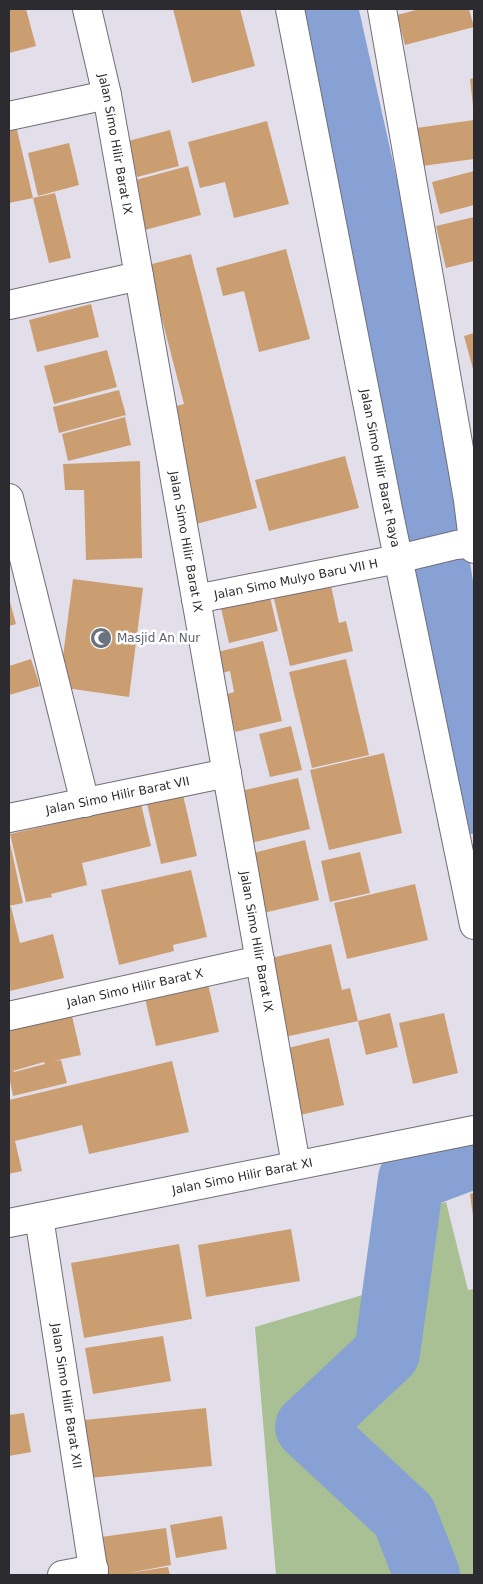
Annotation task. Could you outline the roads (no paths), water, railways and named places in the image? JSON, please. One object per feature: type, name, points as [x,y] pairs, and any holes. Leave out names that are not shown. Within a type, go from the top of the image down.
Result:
[{"type":"street","name":"Jalan Simo Hilir Barat IX","points":[[87,9],[107,95],[296,1166]]},
{"type":"street","name":"Jalan Simo Hilir Barat Raya","points":[[290,9],[406,557],[474,925]]},
{"type":"street","points":[[382,9],[470,545]]},
{"type":"street","points":[[9,116],[107,95]]},
{"type":"street","points":[[9,305],[139,276]]},
{"type":"street","points":[[9,498],[85,803]]},
{"type":"street","name":"Jalan Simo Mulyo Baru VII H","points":[[196,598],[470,545]]},
{"type":"street","name":"Jalan Simo Hilir Barat VII","points":[[9,818],[227,773]]},
{"type":"street","name":"Jalan Simo Hilir Barat X","points":[[9,1016],[260,960]]},
{"type":"street","name":"Jalan Simo Hilir Barat XI","points":[[9,1223],[474,1130]]},
{"type":"street","name":"Jalan Simo Hilir Barat XII","points":[[39,1217],[94,1572]]},
{"type":"street","points":[[62,1575],[94,1572]]},
{"type":"waterway","points":[[325,9],[408,380],[474,801]]},
{"type":"waterway","points":[[427,1575],[404,1516],[308,1427],[387,1353],[411,1179],[474,1155]]},
{"type":"place","name":"Masjid An Nur","points":[[101,638]]}]
